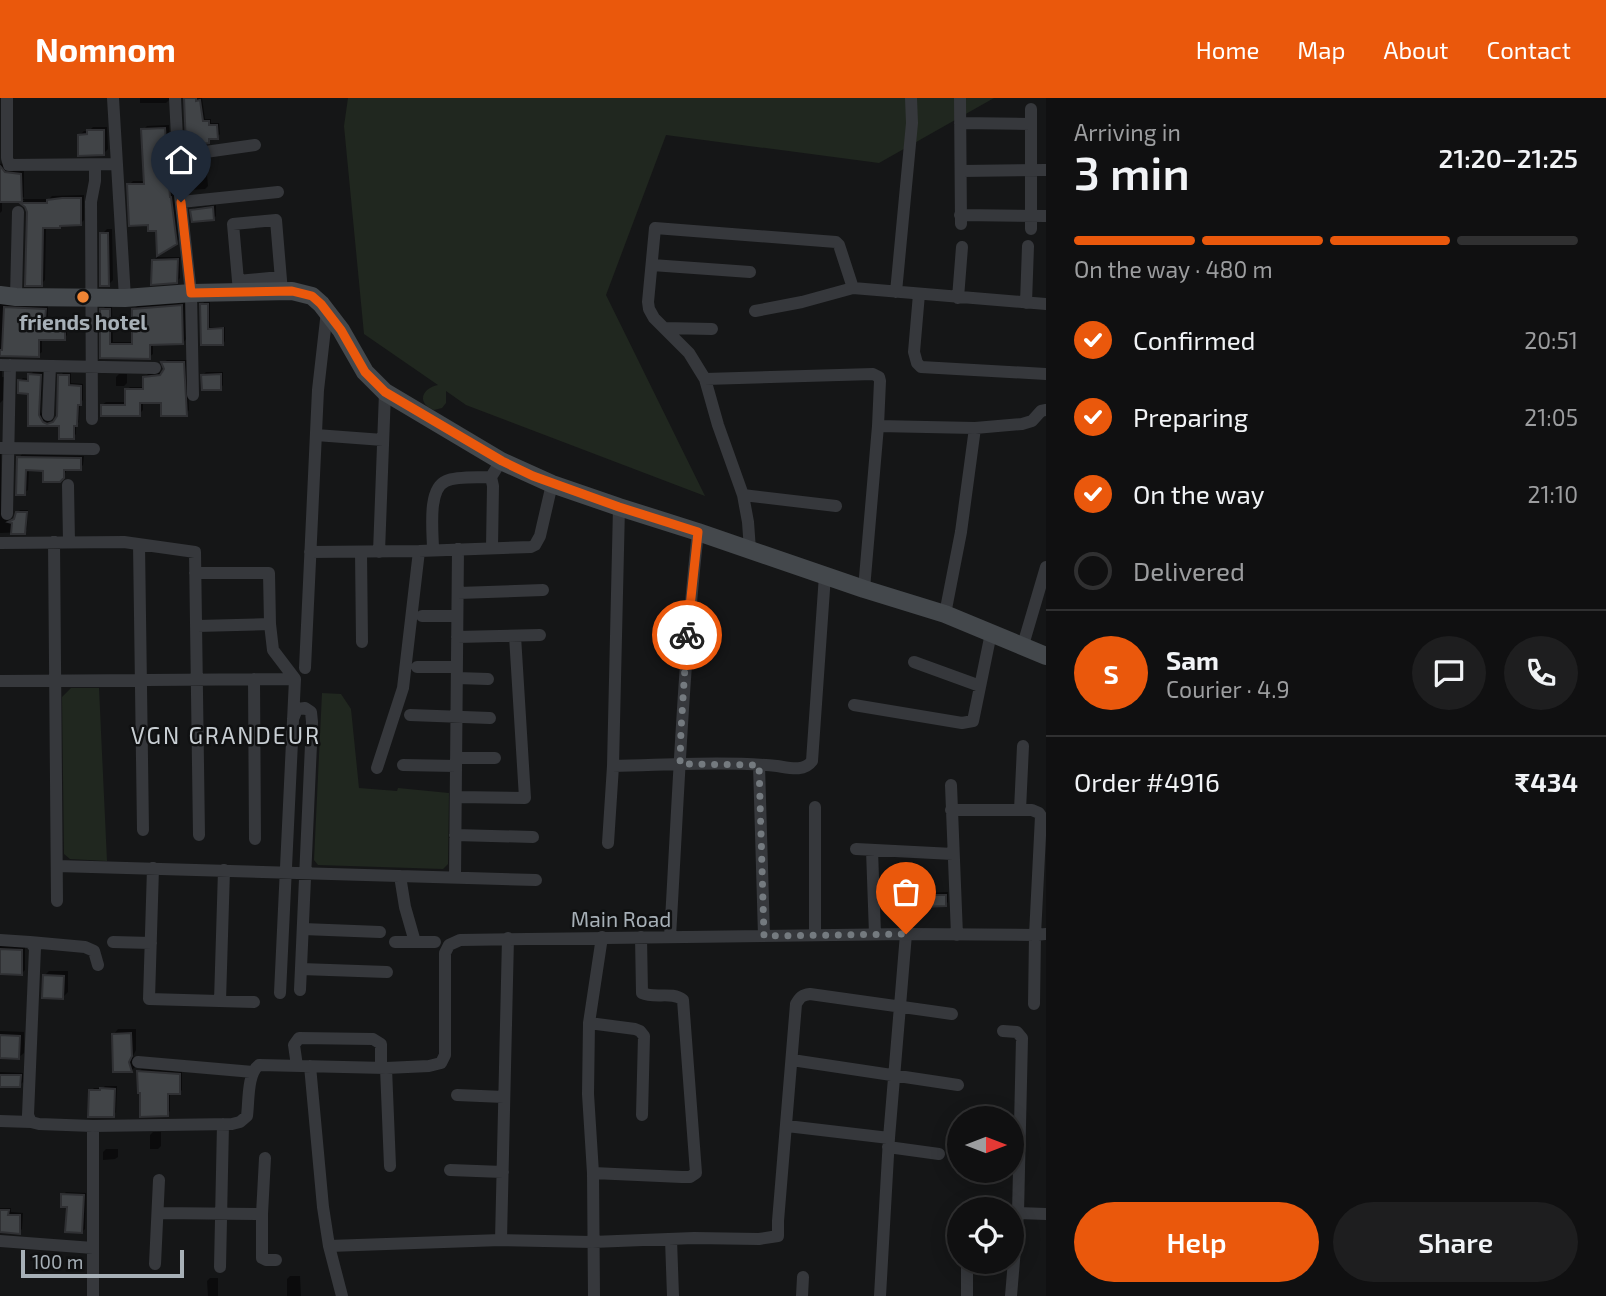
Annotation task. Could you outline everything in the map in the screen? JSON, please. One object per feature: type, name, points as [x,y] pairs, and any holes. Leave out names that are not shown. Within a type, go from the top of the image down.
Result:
[{"type":"street","points":[[7,98],[8,164],[117,164]]},
{"type":"street","points":[[113,98],[125,298]]},
{"type":"street","points":[[175,98],[177,156],[191,293],[193,395]]},
{"type":"street","points":[[896,292],[912,123],[911,98]]},
{"type":"street","points":[[960,98],[960,219],[1030,222],[1046,216]]},
{"type":"street","points":[[1030,222],[1031,109]]},
{"type":"street","points":[[960,123],[1030,124]]},
{"type":"street","points":[[177,156],[255,145]]},
{"type":"street","points":[[92,419],[90,202],[95,164]]},
{"type":"street","points":[[961,170],[1046,170]]},
{"type":"street","points":[[181,202],[278,192]]},
{"type":"street","points":[[18,212],[8,296],[125,298],[281,284],[312,296],[321,304],[341,330],[365,372],[385,392],[502,461],[552,484],[945,614],[1046,656]]},
{"type":"street","points":[[238,286],[233,224],[276,220],[281,284]]},
{"type":"street","points":[[750,550],[743,495],[705,379],[688,352],[649,310],[655,228],[836,242],[839,244],[853,288]]},
{"type":"street","points":[[1026,303],[1028,246]]},
{"type":"street","points":[[958,298],[961,247]]},
{"type":"street","points":[[652,265],[750,272]]},
{"type":"street","points":[[755,311],[853,288],[1046,304]]},
{"type":"street","points":[[919,294],[914,352],[921,366],[1046,374]]},
{"type":"street","points":[[305,668],[318,390],[327,311]]},
{"type":"street","points":[[664,328],[712,329]]},
{"type":"street","points":[[7,514],[4,486],[5,365],[155,368]]},
{"type":"street","points":[[48,415],[50,366]]},
{"type":"street","points":[[705,379],[873,374],[879,377],[878,426],[864,589]]},
{"type":"street","points":[[379,552],[385,392]]},
{"type":"street","points":[[878,426],[975,428],[1028,423],[1041,411],[1046,410]]},
{"type":"street","points":[[945,614],[961,532],[975,428]]},
{"type":"street","points":[[316,435],[383,440]]},
{"type":"street","points":[[4,448],[94,449]]},
{"type":"street","points":[[492,547],[491,477],[502,461]]},
{"type":"street","points":[[433,550],[433,498],[438,487],[443,482],[455,479],[491,477]]},
{"type":"street","points":[[310,552],[531,547],[537,543],[540,536],[552,484]]},
{"type":"street","points":[[68,485],[69,542]]},
{"type":"street","points":[[743,495],[836,506]]},
{"type":"street","points":[[608,843],[613,766],[619,507]]},
{"type":"street","points":[[670,937],[688,628],[698,532]]},
{"type":"street","points":[[0,542],[124,542],[195,552],[199,835]]},
{"type":"street","points":[[54,542],[58,901]]},
{"type":"street","points":[[139,544],[143,831]]},
{"type":"street","points":[[455,878],[458,549]]},
{"type":"street","points":[[377,768],[403,688],[419,551]]},
{"type":"street","points":[[361,552],[362,642]]},
{"type":"street","points":[[1023,646],[1046,568]]},
{"type":"street","points":[[195,573],[269,573],[273,650],[295,679],[280,993]]},
{"type":"street","points":[[613,766],[808,766],[812,761],[825,575]]},
{"type":"street","points":[[458,593],[543,590]]},
{"type":"street","points":[[422,616],[457,616]]},
{"type":"street","points":[[197,626],[270,624]]},
{"type":"street","points":[[854,705],[967,723],[973,721],[990,633]]},
{"type":"street","points":[[457,637],[540,635]]},
{"type":"street","points":[[456,797],[525,798],[515,636]]},
{"type":"street","points":[[914,662],[981,686]]},
{"type":"street","points":[[417,667],[488,679]]},
{"type":"street","points":[[254,679],[255,839]]},
{"type":"street","points":[[0,681],[295,679]]},
{"type":"street","points":[[293,720],[297,709],[305,708],[311,712],[300,990]]},
{"type":"street","points":[[410,715],[490,718]]},
{"type":"street","points":[[1020,810],[1023,746]]},
{"type":"street","points":[[403,765],[495,758]]},
{"type":"street","points":[[759,765],[764,936]]},
{"type":"street","points":[[950,785],[957,936]]},
{"type":"street","points":[[815,807],[815,935]]},
{"type":"street","points":[[951,810],[1036,810],[1041,816],[1040,935],[1034,1004]]},
{"type":"street","points":[[455,835],[533,837]]},
{"type":"street","points":[[856,849],[953,854]]},
{"type":"street","points":[[872,850],[875,934]]},
{"type":"street","points":[[57,866],[536,880]]},
{"type":"street","points":[[153,868],[149,999],[254,1002]]},
{"type":"street","points":[[220,1001],[224,870]]},
{"type":"street","points":[[400,876],[415,942]]},
{"type":"street","points":[[303,929],[380,932]]},
{"type":"street","name":"Main Road","points":[[253,1072],[259,1065],[383,1068],[441,1063],[445,1055],[446,953],[449,945],[460,940],[875,934],[1040,935]]},
{"type":"street","points":[[880,1296],[906,934]]},
{"type":"street","points":[[594,1296],[593,1172],[588,1094],[589,1023],[602,937]]},
{"type":"street","points":[[593,1172],[682,1177],[690,1177],[696,1173],[684,1006],[681,998],[676,996],[642,993],[641,937]]},
{"type":"street","points":[[502,1241],[508,938]]},
{"type":"street","points":[[0,940],[85,947],[94,951],[98,965]]},
{"type":"street","points":[[30,942],[36,947],[28,1115],[31,1122]]},
{"type":"street","points":[[113,942],[151,943]]},
{"type":"street","points":[[395,942],[435,942]]},
{"type":"street","points":[[301,970],[387,972]]},
{"type":"street","points":[[329,1246],[502,1241],[759,1239],[778,1236],[796,1004],[800,997],[804,995],[953,1014]]},
{"type":"street","points":[[589,1023],[640,1031],[645,1036],[642,1115]]},
{"type":"street","points":[[1003,1031],[1017,1032],[1022,1038],[1016,1197]]},
{"type":"street","points":[[342,1296],[329,1246],[304,1066],[294,1045],[299,1038],[378,1040],[381,1044],[390,1166]]},
{"type":"street","points":[[792,1060],[958,1085]]},
{"type":"street","points":[[0,1121],[93,1126],[223,1124],[240,1122],[247,1116],[253,1072],[138,1062]]},
{"type":"street","points":[[457,1095],[504,1097]]},
{"type":"street","points":[[220,1267],[223,1124]]},
{"type":"street","points":[[93,1126],[93,1296]]},
{"type":"street","points":[[787,1126],[939,1154]]},
{"type":"street","points":[[265,1158],[262,1258],[276,1260]]},
{"type":"street","points":[[450,1170],[503,1172]]},
{"type":"street","points":[[155,1264],[159,1180]]},
{"type":"street","points":[[158,1213],[262,1214]]},
{"type":"street","points":[[1024,1213],[1046,1214]]},
{"type":"street","points":[[671,1239],[673,1296]]},
{"type":"street","points":[[0,1241],[93,1248]]},
{"type":"street","points":[[967,1274],[967,1296]]},
{"type":"street","points":[[1011,1296],[1012,1274]]},
{"type":"street","points":[[802,1296],[803,1277]]},
{"type":"shaded area","points":[[348,98],[994,98],[879,163],[666,135],[606,295],[705,496],[466,405],[446,391],[446,403],[442,408],[434,410],[425,404],[425,392],[438,385],[364,334],[344,126]]},
{"type":"shaded area","points":[[71,688],[99,688],[107,861],[70,859],[64,854],[62,697]]},
{"type":"shaded area","points":[[322,693],[341,694],[351,709],[359,788],[397,791],[398,788],[449,793],[448,864],[443,869],[318,865],[314,860]]},
{"type":"building","points":[[184,98],[200,100],[203,121],[209,121],[209,125],[217,125],[218,139],[186,146]]},
{"type":"building","points":[[165,128],[170,197],[177,244],[157,256],[156,231],[148,231],[148,225],[129,226],[127,184],[144,184],[141,129]]},
{"type":"building","points":[[87,130],[104,130],[104,155],[78,156],[78,135],[87,134]]},
{"type":"building","points":[[0,166],[5,172],[21,174],[22,202],[0,202]]},
{"type":"building","points":[[81,198],[81,225],[43,228],[42,286],[25,286],[27,212],[20,203],[47,203],[47,200]]},
{"type":"building","points":[[213,207],[214,220],[192,222],[190,210]]},
{"type":"building","points":[[100,233],[108,233],[109,286],[100,286]]},
{"type":"building","points":[[178,259],[177,283],[151,285],[152,260]]},
{"type":"building","points":[[200,304],[208,304],[208,329],[223,328],[223,345],[201,345]]},
{"type":"building","points":[[182,305],[183,344],[150,345],[150,359],[100,358],[100,309],[110,309],[110,344],[132,344],[132,309]]},
{"type":"building","points":[[4,307],[46,309],[45,319],[65,319],[65,340],[39,340],[39,357],[0,356]]},
{"type":"building","points":[[161,362],[184,362],[187,416],[161,416],[161,403],[140,403],[140,416],[101,416],[101,405],[125,405],[125,389],[143,389],[143,377],[160,375],[164,369]]},
{"type":"building","points":[[28,374],[41,375],[39,415],[47,424],[53,422],[57,416],[58,375],[69,375],[69,385],[81,386],[81,405],[78,405],[74,439],[59,439],[59,426],[28,426],[28,394],[18,393],[18,380],[28,381]]},
{"type":"building","points":[[221,374],[221,390],[202,390],[201,375]]},
{"type":"building","points":[[17,457],[81,458],[81,470],[64,470],[64,478],[60,482],[43,482],[43,471],[26,470],[25,495],[16,495]]},
{"type":"building","points":[[16,512],[27,512],[25,534],[11,534],[12,523],[8,522],[14,519]]},
{"type":"building","points":[[919,895],[946,895],[946,906],[920,907]]},
{"type":"building","points":[[0,949],[22,950],[22,975],[0,974]]},
{"type":"building","points":[[43,975],[64,976],[63,999],[42,998]]},
{"type":"building","points":[[131,1033],[132,1056],[129,1062],[132,1072],[113,1072],[112,1034]]},
{"type":"building","points":[[0,1035],[20,1036],[19,1059],[0,1058]]},
{"type":"building","points":[[137,1071],[180,1074],[180,1094],[168,1094],[168,1116],[140,1117]]},
{"type":"building","points":[[0,1075],[21,1075],[20,1087],[0,1087]]},
{"type":"building","points":[[115,1089],[114,1117],[88,1117],[89,1090]]},
{"type":"building","points":[[61,1194],[84,1195],[82,1233],[65,1232],[67,1207],[61,1207]]},
{"type":"building","points":[[0,1210],[9,1210],[8,1215],[20,1215],[20,1234],[0,1232]]},
{"type":"way so far","points":[[687,635],[680,764],[759,765],[764,936],[906,934]]},
{"type":"place","name":"friends hotel","points":[[83,297]]},
{"type":"district","name":"VGN GRANDEUR","points":[[226,735]]},
{"type":"route","points":[[181,202],[191,293],[292,291],[312,296],[341,330],[365,372],[385,392],[502,461],[533,476],[698,532],[687,635]]}]
